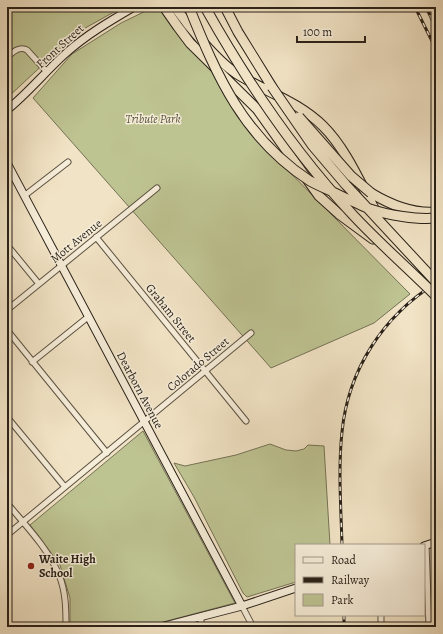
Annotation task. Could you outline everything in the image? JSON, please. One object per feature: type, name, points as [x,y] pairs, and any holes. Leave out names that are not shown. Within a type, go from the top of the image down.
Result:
[{"type":"highway","points":[[164,7],[190,43],[257,109],[319,196],[339,214],[380,245],[436,303]]},
{"type":"highway","points":[[175,7],[193,30],[230,69],[243,78],[301,108],[318,121],[346,157],[392,240],[436,286]]},
{"type":"highway","points":[[189,7],[220,79],[233,103],[264,142],[286,163],[311,181],[370,209],[402,216],[436,218]]},
{"type":"highway","points":[[205,7],[241,69],[294,145],[354,216],[436,296]]},
{"type":"highway","points":[[225,7],[238,32],[272,87],[312,145],[346,186],[436,282]]},
{"type":"highway","points":[[272,87],[351,176],[371,193],[386,202],[406,210],[436,212]]},
{"type":"street","name":"Front Street","points":[[7,110],[66,53],[88,35],[134,7]]},
{"type":"street","points":[[7,58],[19,49],[23,48],[27,50],[47,72]]},
{"type":"street","name":"Dearborn Avenue","points":[[7,162],[253,627]]},
{"type":"street","points":[[24,196],[68,162]]},
{"type":"street","name":"Mott Avenue","points":[[7,310],[157,188]]},
{"type":"street","name":"Graham Street","points":[[96,238],[246,421]]},
{"type":"street","points":[[7,245],[39,284]]},
{"type":"street","points":[[32,362],[88,317]]},
{"type":"street","points":[[7,330],[107,453]]},
{"type":"street","name":"Colorado Street","points":[[7,535],[251,333]]},
{"type":"street","points":[[7,417],[65,487]]},
{"type":"street","points":[[7,503],[50,557],[59,575],[64,593],[66,627]]},
{"type":"street","points":[[429,627],[425,546],[436,542]]},
{"type":"street","points":[[161,627],[242,606],[295,588]]},
{"type":"street","points":[[201,616],[201,627]]},
{"type":"street","points":[[381,616],[381,627]]},
{"type":"green space","points":[[7,7],[123,7],[78,32],[7,98]]},
{"type":"green space","name":"Tribute Park","points":[[154,7],[158,7],[195,53],[214,72],[249,131],[410,294],[374,323],[271,368],[33,98],[72,54],[121,23]]},
{"type":"green space","points":[[143,431],[235,603],[144,627],[70,627],[70,598],[60,565],[30,525]]},
{"type":"green space","points":[[270,444],[286,450],[296,451],[304,449],[308,445],[324,446],[330,544],[295,544],[295,582],[247,597],[243,593],[194,497],[174,463],[185,466],[236,455]]},
{"type":"railway","points":[[415,7],[436,49]]},
{"type":"railway","points":[[426,7],[436,28]]},
{"type":"railway","points":[[342,544],[340,460],[342,432],[352,387],[360,366],[371,347],[385,328],[400,311],[417,296],[436,283]]},
{"type":"railway","points":[[344,616],[344,627]]},
{"type":"place","name":"Waite High School","points":[[31,566]]}]
